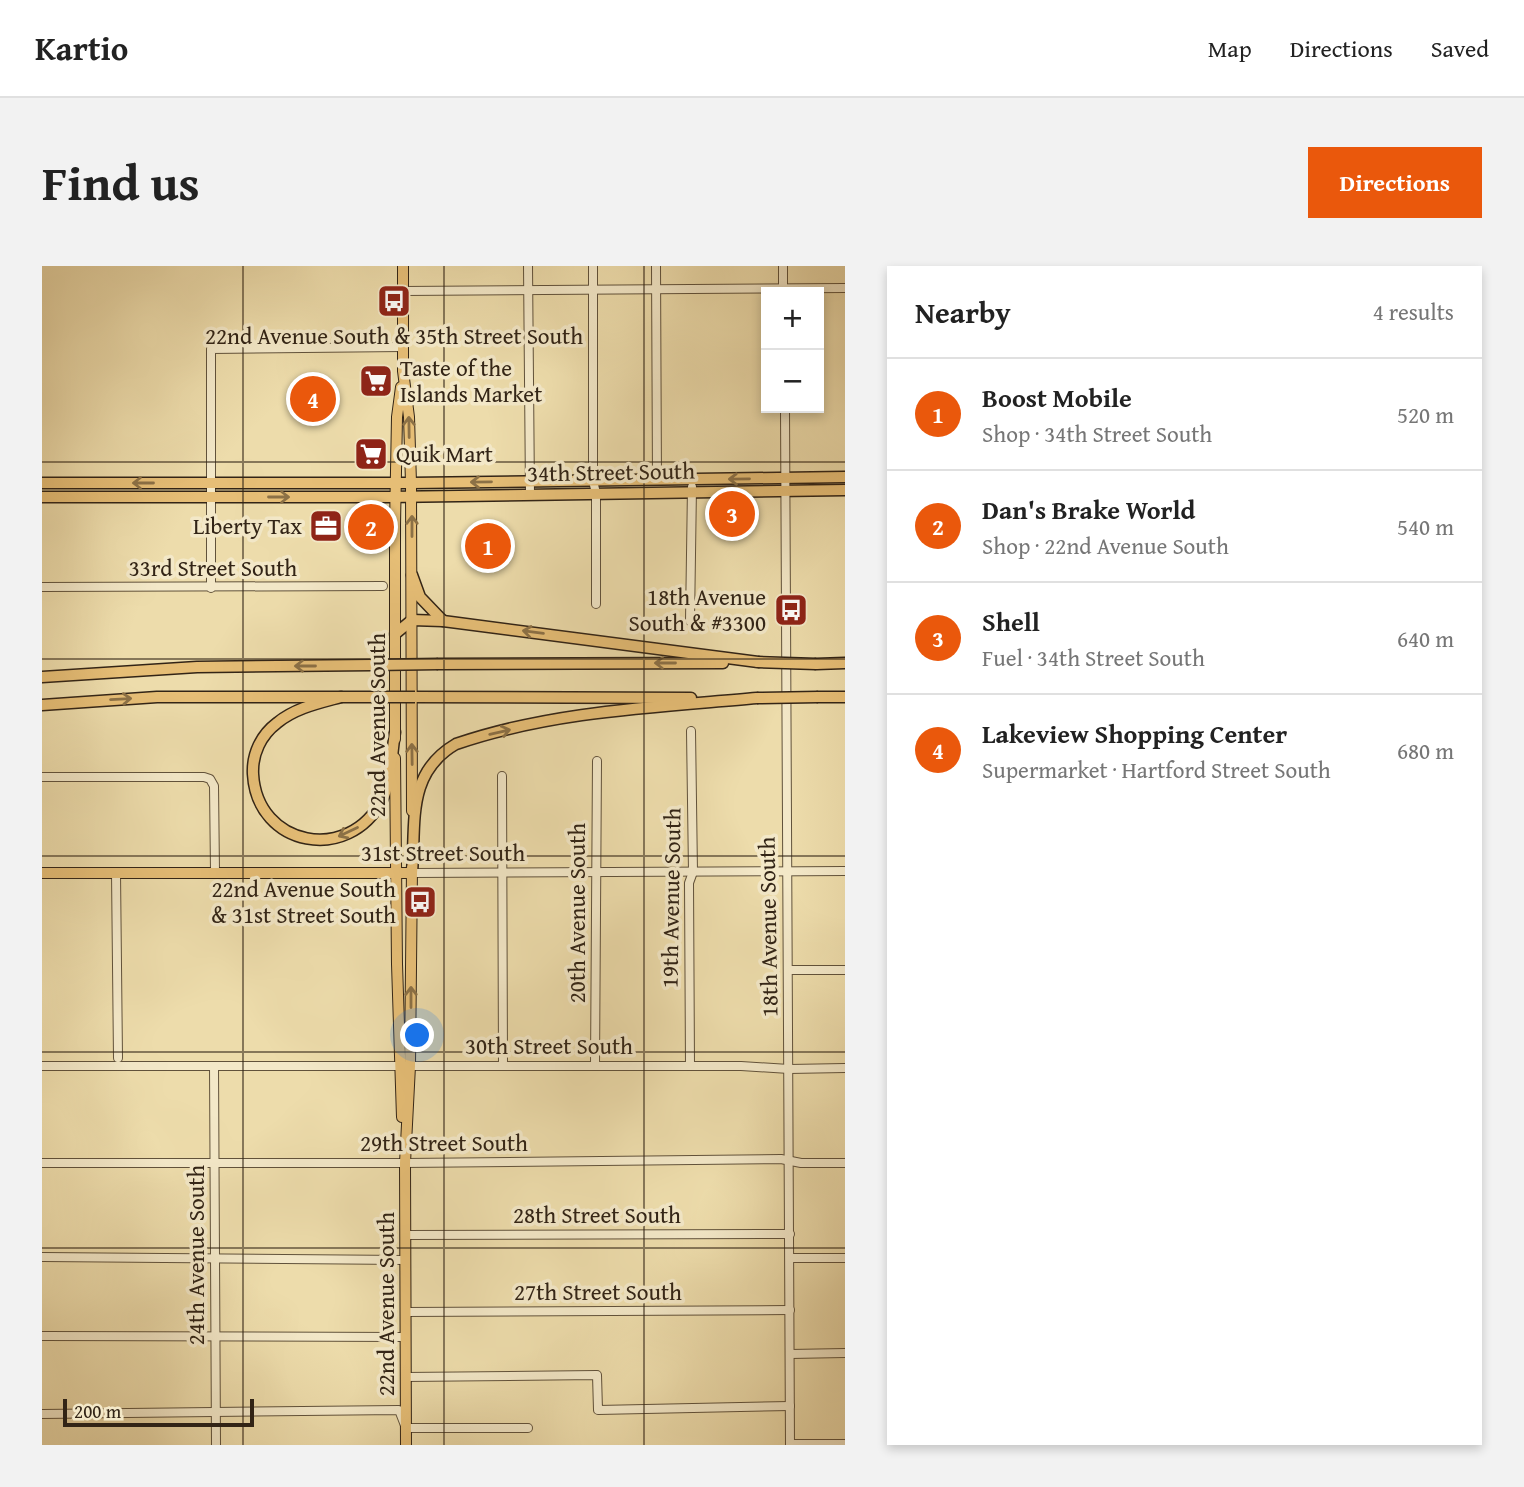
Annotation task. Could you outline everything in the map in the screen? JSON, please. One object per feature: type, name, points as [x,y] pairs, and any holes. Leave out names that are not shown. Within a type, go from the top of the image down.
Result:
[{"type":"highway","name":"34th Street South","points":[[42,483],[411,483],[845,477]]},
{"type":"highway","name":"34th Street South","points":[[42,497],[396,497],[845,490]]},
{"type":"highway","points":[[412,575],[420,597],[443,621]]},
{"type":"highway","points":[[395,634],[412,620],[443,621],[758,662]]},
{"type":"highway","points":[[46,677],[197,667],[845,663]]},
{"type":"highway","points":[[48,705],[157,697],[845,697]]},
{"type":"highway","points":[[341,697],[302,708],[277,722],[266,733],[254,754],[253,781],[261,808],[288,833],[310,840],[325,839],[344,835],[366,821],[382,800],[386,788],[395,732]]},
{"type":"highway","points":[[412,873],[418,788],[429,766],[456,744],[566,718],[757,698]]},
{"type":"main road","name":"22nd Avenue South","points":[[403,266],[403,371],[397,417],[395,732],[399,1066],[405,1163]]},
{"type":"main road","name":"22nd Avenue South","points":[[403,371],[409,417],[412,575],[410,1066],[405,1163],[406,1445]]},
{"type":"main road","name":"31st Street South","points":[[42,873],[412,873]]},
{"type":"street","points":[[528,266],[530,494]]},
{"type":"street","points":[[593,266],[596,604]]},
{"type":"street","points":[[656,266],[657,480]]},
{"type":"street","points":[[783,266],[783,287]]},
{"type":"street","points":[[824,289],[845,288]]},
{"type":"street","points":[[403,291],[761,290]]},
{"type":"street","points":[[211,588],[211,349],[403,347]]},
{"type":"street","name":"18th Avenue South","points":[[785,413],[790,1444]]},
{"type":"street","points":[[690,621],[692,480]]},
{"type":"street","name":"33rd Street South","points":[[42,587],[383,586]]},
{"type":"street","name":"19th Avenue South","points":[[690,1066],[689,883],[693,872],[691,731]]},
{"type":"street","name":"20th Avenue South","points":[[595,1066],[597,761]]},
{"type":"street","points":[[42,776],[211,779],[214,786],[215,872]]},
{"type":"street","points":[[502,776],[503,1066]]},
{"type":"street","name":"31st Street South","points":[[412,873],[845,871]]},
{"type":"street","points":[[116,873],[118,1058]]},
{"type":"street","points":[[788,970],[845,970]]},
{"type":"street","name":"30th Street South","points":[[42,1066],[845,1068]]},
{"type":"street","name":"24th Avenue South","points":[[214,1066],[216,1445]]},
{"type":"street","name":"29th Street South","points":[[42,1163],[769,1159],[845,1164]]},
{"type":"street","name":"28th Street South","points":[[405,1235],[790,1234]]},
{"type":"street","points":[[42,1257],[405,1260]]},
{"type":"street","points":[[790,1258],[845,1258]]},
{"type":"street","name":"27th Street South","points":[[405,1312],[790,1310]]},
{"type":"street","points":[[42,1336],[405,1337]]},
{"type":"street","points":[[790,1353],[845,1353]]},
{"type":"street","points":[[405,1377],[597,1375],[598,1410],[790,1406]]},
{"type":"street","points":[[42,1413],[399,1410],[406,1428],[528,1428]]},
{"type":"street","points":[[790,1444],[845,1444]]},
{"type":"place","name":"22nd Avenue South & 35th Street South","points":[[394,301]]},
{"type":"place","name":"Taste of the Islands Market","points":[[376,381]]},
{"type":"place","name":"Lakeview Shopping Center","points":[[313,399]]},
{"type":"place","name":"Quik Mart","points":[[371,454]]},
{"type":"place","name":"Shell","points":[[732,514]]},
{"type":"place","name":"Liberty Tax","points":[[326,526]]},
{"type":"place","name":"Dan's Brake World","points":[[371,527]]},
{"type":"place","name":"Boost Mobile","points":[[488,546]]},
{"type":"place","name":"18th Avenue South & #3300","points":[[791,610]]},
{"type":"place","name":"22nd Avenue South & 31st Street South","points":[[420,902]]}]
